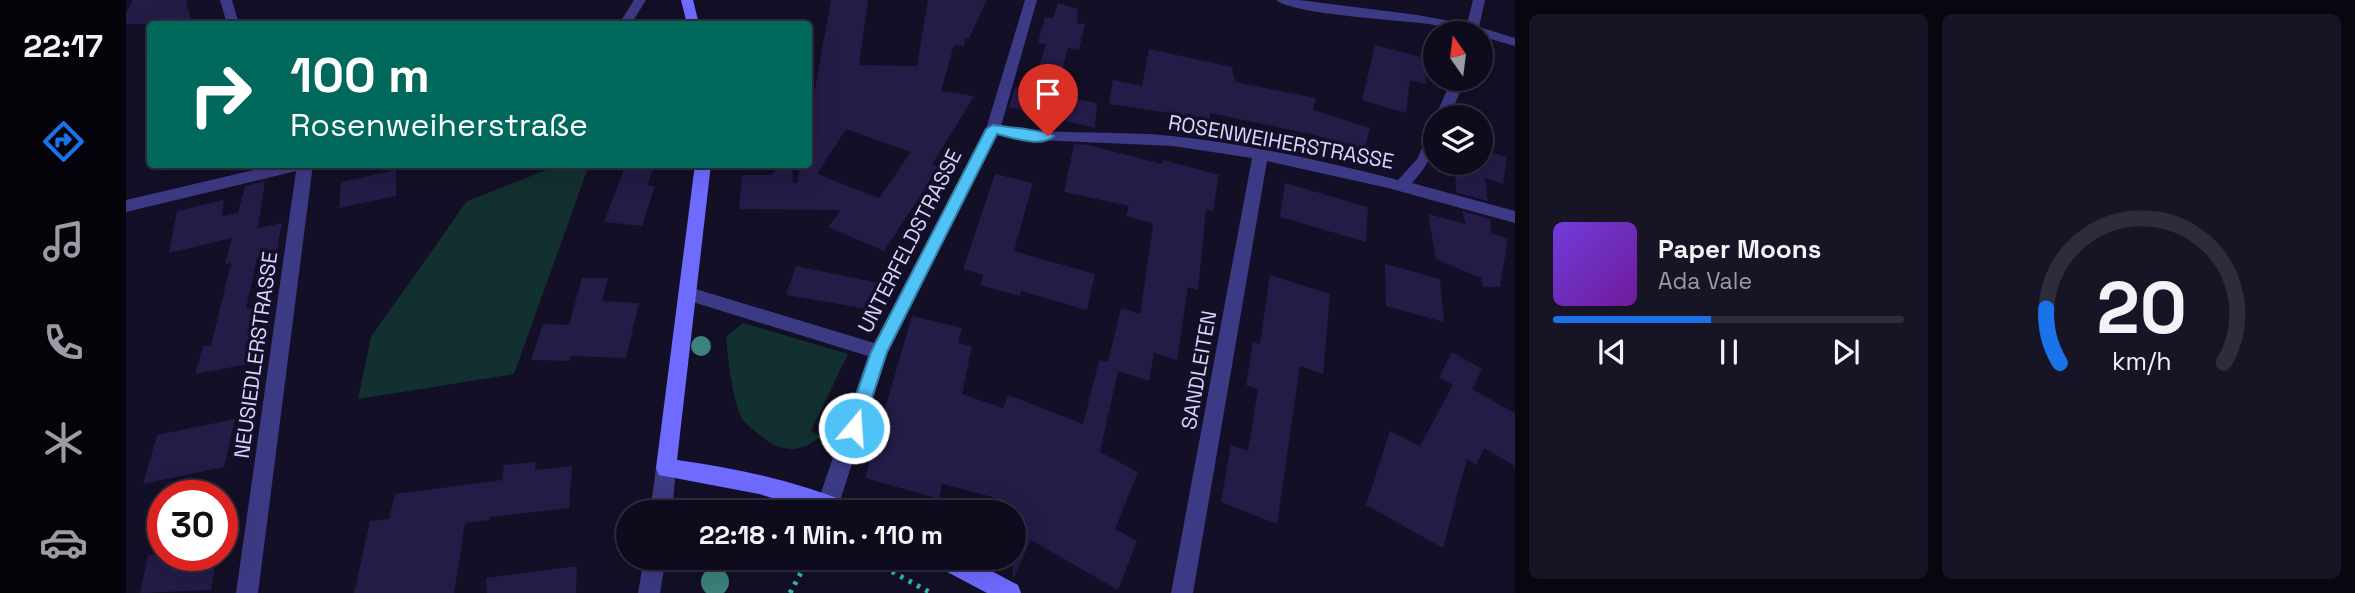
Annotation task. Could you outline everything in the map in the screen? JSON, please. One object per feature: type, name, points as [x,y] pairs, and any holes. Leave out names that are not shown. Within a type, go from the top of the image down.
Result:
[{"type":"street","points":[[226,0],[232,21]]},
{"type":"street","points":[[627,21],[640,0]]},
{"type":"street","points":[[687,0],[692,21]]},
{"type":"street","name":"UNTERFELDSTRASSE","points":[[829,500],[879,352],[993,129],[1031,0]]},
{"type":"street","points":[[1282,0],[1346,13],[1434,21]]},
{"type":"street","points":[[1474,21],[1479,0]]},
{"type":"street","points":[[1493,36],[1515,42]]},
{"type":"street","name":"ROSENWEIHERSTRASSE","points":[[993,129],[1025,136],[1172,141],[1260,155],[1402,185],[1515,217]]},
{"type":"street","name":"SANDLEITEN","points":[[1182,593],[1260,155]]},
{"type":"street","points":[[1402,185],[1423,161]]},
{"type":"street","points":[[126,206],[292,168]]},
{"type":"street","name":"NEUSIEDLERSTRASSE","points":[[247,593],[305,168]]},
{"type":"street","points":[[663,500],[703,168]]},
{"type":"street","points":[[689,295],[879,352]]},
{"type":"street","points":[[667,468],[723,476],[813,500]]},
{"type":"street","points":[[649,593],[653,570]]},
{"type":"street","points":[[967,570],[1010,593]]},
{"type":"path","points":[[790,593],[802,570]]},
{"type":"path","points":[[889,570],[931,593]]},
{"type":"green space","points":[[551,168],[588,168],[514,374],[358,399],[371,337],[467,201]]},
{"type":"green space","points":[[743,323],[848,354],[811,431],[821,436],[804,447],[788,449],[772,444],[741,417],[729,367],[726,337]]},
{"type":"building","points":[[133,0],[186,0],[191,21],[126,24],[126,14]]},
{"type":"building","points":[[831,0],[868,0],[859,65],[917,66],[928,0],[987,0],[969,38],[965,38],[964,46],[954,45],[941,91],[974,96],[932,165],[939,167],[884,251],[828,227],[841,210],[739,209],[742,175],[773,175],[776,168],[792,168],[793,183],[797,183],[800,168],[812,168],[812,105]],"holes":[[[846,129],[911,152],[879,198],[817,174]]]},
{"type":"building","points":[[1058,3],[1078,9],[1077,23],[1085,24],[1079,50],[1068,48],[1056,95],[1097,103],[1095,128],[1009,107],[1015,88],[1031,91],[1046,44],[1038,43],[1045,17],[1053,18]]},
{"type":"building","points":[[1375,45],[1423,57],[1423,83],[1410,80],[1406,113],[1362,100]]},
{"type":"building","points":[[1149,49],[1232,67],[1235,82],[1316,98],[1313,110],[1370,128],[1364,151],[1311,134],[1210,113],[1210,119],[1109,104],[1113,80],[1142,86]]},
{"type":"building","points":[[1074,144],[1088,145],[1162,164],[1163,160],[1219,175],[1213,211],[1206,209],[1198,290],[1188,287],[1177,360],[1154,353],[1149,381],[1118,371],[1100,452],[1138,472],[1115,529],[1137,541],[1118,590],[1031,540],[1026,551],[1026,500],[995,500],[996,498],[942,484],[939,499],[865,478],[912,316],[962,328],[958,343],[972,346],[962,394],[1003,408],[1008,395],[1083,424],[1099,360],[1108,362],[1121,308],[1140,314],[1153,227],[1152,223],[1126,216],[1129,206],[1064,192]]},
{"type":"building","points":[[1493,153],[1507,157],[1503,184],[1485,178],[1488,201],[1457,193],[1456,175],[1493,175]]},
{"type":"building","points":[[624,168],[654,168],[647,186],[655,186],[642,226],[604,222]]},
{"type":"building","points":[[396,170],[396,196],[339,208],[341,182]]},
{"type":"building","points":[[995,174],[1033,183],[1014,251],[1095,274],[1087,310],[1021,291],[1020,296],[980,285],[983,275],[963,269]]},
{"type":"building","points":[[265,181],[258,228],[282,223],[276,254],[257,258],[246,309],[263,306],[248,364],[195,374],[203,346],[211,346],[231,263],[225,264],[232,238],[169,253],[177,211],[224,200],[222,216],[238,213],[245,186]]},
{"type":"building","points":[[1285,183],[1368,207],[1366,242],[1280,217]]},
{"type":"building","points":[[1462,211],[1490,219],[1491,233],[1508,239],[1500,287],[1483,287],[1481,278],[1436,259],[1428,214],[1466,224]]},
{"type":"building","points":[[1385,264],[1440,279],[1444,322],[1386,306]]},
{"type":"building","points":[[796,266],[879,283],[873,310],[786,295]]},
{"type":"building","points":[[1270,275],[1330,294],[1323,374],[1300,366],[1277,524],[1221,502],[1231,445],[1248,451],[1258,389],[1246,385],[1253,342],[1260,344]]},
{"type":"building","points":[[582,278],[608,278],[602,301],[639,303],[626,358],[571,356],[569,361],[531,360],[543,324],[569,325]]},
{"type":"building","points":[[1452,352],[1482,369],[1472,389],[1515,413],[1515,466],[1484,448],[1476,465],[1467,459],[1443,548],[1366,505],[1390,431],[1420,446],[1453,385],[1439,377]]},
{"type":"building","points":[[235,419],[224,467],[162,480],[147,480],[147,483],[143,484],[157,435]]},
{"type":"building","points":[[536,462],[535,470],[572,466],[569,508],[490,517],[489,520],[465,523],[454,593],[354,593],[370,521],[389,519],[395,494],[502,480],[504,465]]},
{"type":"building","points":[[147,560],[147,571],[214,571],[211,590],[140,593]]},
{"type":"building","points":[[577,566],[576,593],[487,593],[486,578]]},
{"type":"route","points":[[854,428],[879,352],[993,129],[1025,136],[1048,136]]}]
